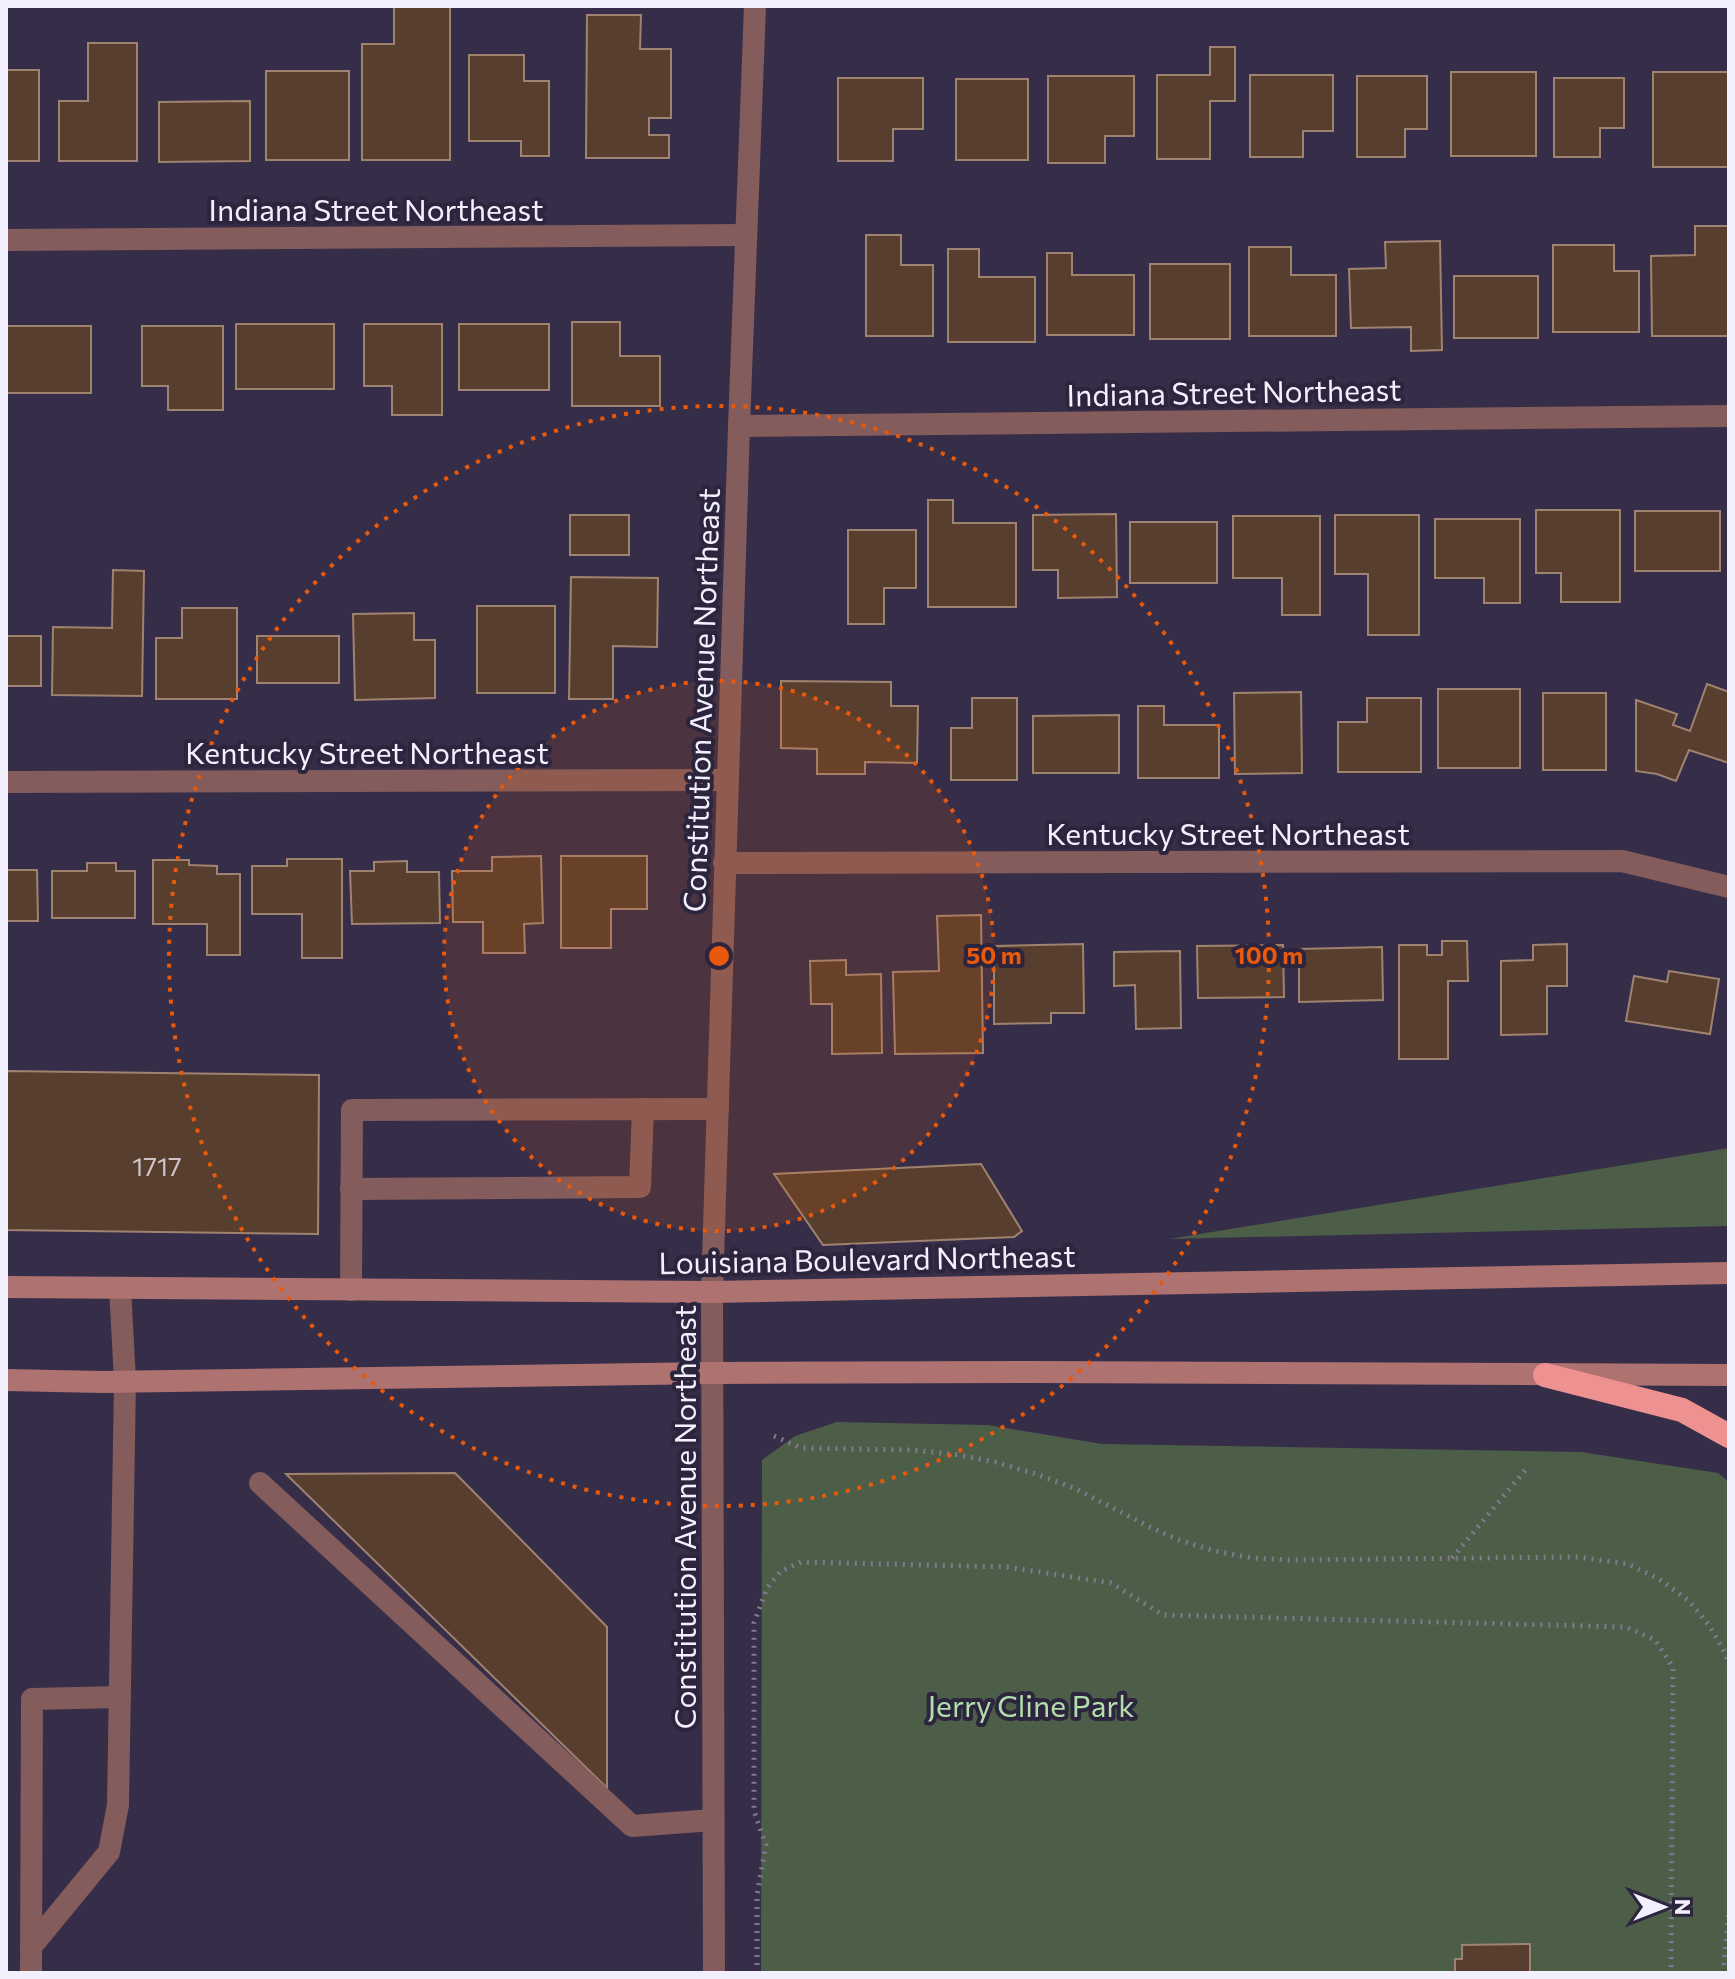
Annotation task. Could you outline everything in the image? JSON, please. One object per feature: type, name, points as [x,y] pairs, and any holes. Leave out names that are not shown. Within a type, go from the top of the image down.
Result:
[{"type":"highway","points":[[1545,1375],[1682,1410],[1729,1436]]},
{"type":"main road","name":"Louisiana Boulevard Northeast","points":[[6,1287],[712,1292],[1729,1273]]},
{"type":"main road","points":[[6,1380],[1036,1372],[1729,1375]]},
{"type":"street","name":"Constitution Avenue Northeast","points":[[714,1973],[712,1292],[755,6]]},
{"type":"street","name":"Indiana Street Northeast","points":[[6,240],[746,235]]},
{"type":"street","name":"Indiana Street Northeast","points":[[739,426],[1729,416]]},
{"type":"street","name":"Kentucky Street Northeast","points":[[6,782],[727,780]]},
{"type":"street","name":"Kentucky Street Northeast","points":[[724,863],[1622,861],[1729,887]]},
{"type":"street","points":[[351,1189],[640,1187],[643,1109]]},
{"type":"street","points":[[351,1290],[352,1110],[718,1109]]},
{"type":"street","points":[[31,1947],[109,1852],[118,1805],[125,1381],[120,1288]]},
{"type":"street","points":[[260,1483],[632,1826],[713,1820]]},
{"type":"street","points":[[31,1973],[32,1699],[120,1697]]},
{"type":"path","points":[[774,1436],[801,1448],[912,1450],[995,1462],[1074,1488],[1179,1540],[1252,1558],[1578,1557],[1628,1564],[1659,1579],[1688,1600],[1709,1625],[1729,1665]]},
{"type":"path","points":[[1452,1559],[1526,1469]]},
{"type":"path","points":[[757,1973],[757,1895],[766,1845],[754,1811],[754,1623],[767,1588],[781,1571],[801,1562],[1007,1567],[1111,1583],[1163,1615],[1626,1627],[1655,1640],[1673,1667],[1671,1973]]},
{"type":"path","points":[[1723,1973],[1729,1910]]},
{"type":"green space","points":[[1729,1148],[1729,1226],[1169,1239]]},
{"type":"green space","name":"Jerry Cline Park","points":[[837,1422],[987,1425],[1102,1444],[1581,1452],[1718,1473],[1729,1482],[1729,1973],[761,1973],[762,1460],[795,1436]]},
{"type":"building","points":[[394,6],[450,6],[450,160],[362,160],[362,44],[394,44]]},
{"type":"building","points":[[587,15],[641,15],[640,49],[671,49],[671,118],[649,118],[649,135],[669,135],[669,158],[586,158]]},
{"type":"building","points":[[88,43],[137,43],[137,161],[59,161],[59,101],[88,101]]},
{"type":"building","points":[[1210,47],[1235,47],[1235,101],[1210,101],[1210,159],[1157,159],[1157,75],[1210,75]]},
{"type":"building","points":[[469,55],[524,55],[524,81],[549,81],[549,156],[521,156],[521,141],[469,141]]},
{"type":"building","points":[[6,70],[39,70],[39,161],[6,161]]},
{"type":"building","points":[[266,71],[349,71],[349,160],[266,160]]},
{"type":"building","points":[[1451,72],[1536,72],[1536,156],[1451,156]]},
{"type":"building","points":[[1653,72],[1729,72],[1729,167],[1653,167]]},
{"type":"building","points":[[1250,75],[1333,75],[1333,131],[1303,131],[1303,157],[1250,157]]},
{"type":"building","points":[[1048,76],[1134,76],[1134,136],[1105,136],[1105,163],[1048,163]]},
{"type":"building","points":[[1357,76],[1427,76],[1427,129],[1405,129],[1405,157],[1357,157]]},
{"type":"building","points":[[838,78],[923,78],[923,129],[893,129],[893,161],[838,161]]},
{"type":"building","points":[[1554,78],[1624,78],[1624,128],[1600,128],[1600,157],[1554,157]]},
{"type":"building","points":[[956,79],[1028,79],[1028,160],[956,160]]},
{"type":"building","points":[[250,101],[250,161],[159,162],[159,102]]},
{"type":"building","points":[[1695,226],[1729,226],[1729,336],[1652,336],[1651,256],[1695,255]]},
{"type":"building","points":[[866,235],[901,235],[901,265],[933,265],[933,336],[866,336]]},
{"type":"building","points":[[1440,241],[1442,350],[1411,351],[1411,327],[1351,328],[1349,269],[1386,268],[1385,242]]},
{"type":"building","points":[[1553,245],[1614,245],[1614,271],[1639,271],[1639,332],[1553,332]]},
{"type":"building","points":[[1249,247],[1291,247],[1291,275],[1336,275],[1336,336],[1249,336]]},
{"type":"building","points":[[948,249],[979,249],[979,277],[1035,277],[1035,342],[948,342]]},
{"type":"building","points":[[1047,253],[1072,253],[1072,275],[1134,275],[1134,335],[1047,335]]},
{"type":"building","points":[[1150,264],[1230,264],[1230,339],[1150,339]]},
{"type":"building","points":[[1454,276],[1538,276],[1538,338],[1454,338]]},
{"type":"building","points":[[572,322],[620,322],[620,356],[660,356],[660,406],[572,406]]},
{"type":"building","points":[[236,324],[334,324],[334,389],[236,389]]},
{"type":"building","points":[[364,324],[442,324],[442,415],[392,415],[392,386],[364,386]]},
{"type":"building","points":[[459,324],[549,324],[549,390],[459,390]]},
{"type":"building","points":[[6,326],[91,326],[91,393],[6,393]]},
{"type":"building","points":[[142,326],[223,326],[223,410],[168,410],[168,386],[142,386]]},
{"type":"building","points":[[928,500],[953,500],[953,523],[1016,523],[1016,607],[928,607]]},
{"type":"building","points":[[1536,510],[1620,510],[1620,602],[1561,602],[1561,573],[1536,573]]},
{"type":"building","points":[[1635,511],[1720,511],[1720,571],[1635,571]]},
{"type":"building","points":[[1116,514],[1117,597],[1058,598],[1058,570],[1033,570],[1033,515]]},
{"type":"building","points":[[570,515],[629,515],[629,555],[570,555]]},
{"type":"building","points":[[1335,515],[1419,515],[1419,635],[1368,635],[1368,574],[1335,574]]},
{"type":"building","points":[[1233,516],[1320,516],[1320,615],[1282,615],[1282,578],[1233,578]]},
{"type":"building","points":[[1435,519],[1520,519],[1520,603],[1484,603],[1484,578],[1435,578]]},
{"type":"building","points":[[1130,522],[1217,522],[1217,583],[1130,583]]},
{"type":"building","points":[[848,530],[916,530],[916,588],[884,588],[884,624],[848,624]]},
{"type":"building","points":[[113,570],[144,571],[142,696],[52,695],[53,627],[112,628]]},
{"type":"building","points":[[571,577],[658,578],[657,647],[613,646],[613,699],[569,699]]},
{"type":"building","points":[[477,606],[555,606],[555,693],[477,693]]},
{"type":"building","points":[[182,608],[237,608],[237,699],[156,699],[156,638],[182,638]]},
{"type":"building","points":[[414,613],[414,640],[435,640],[435,698],[355,700],[353,614]]},
{"type":"building","points":[[6,636],[41,636],[41,686],[6,686]]},
{"type":"building","points":[[257,636],[339,636],[339,683],[257,683]]},
{"type":"building","points":[[781,681],[891,682],[891,706],[918,706],[917,763],[865,762],[865,774],[817,774],[817,749],[781,748]]},
{"type":"building","points":[[1707,684],[1729,692],[1729,763],[1689,750],[1676,781],[1636,771],[1636,700],[1677,714],[1673,725],[1690,731]]},
{"type":"building","points":[[1438,689],[1520,689],[1520,768],[1438,768]]},
{"type":"building","points":[[1301,692],[1302,773],[1235,774],[1234,693]]},
{"type":"building","points":[[1543,693],[1606,693],[1606,770],[1543,770]]},
{"type":"building","points":[[972,698],[1017,698],[1017,780],[951,780],[951,728],[972,728]]},
{"type":"building","points":[[1367,698],[1421,698],[1421,772],[1338,772],[1338,722],[1367,722]]},
{"type":"building","points":[[1138,706],[1164,706],[1164,725],[1219,725],[1219,778],[1138,778]]},
{"type":"building","points":[[1119,715],[1119,773],[1033,773],[1033,716]]},
{"type":"building","points":[[541,856],[543,923],[524,924],[525,953],[483,953],[483,922],[453,922],[452,871],[492,871],[492,857]]},
{"type":"building","points":[[561,856],[647,856],[647,909],[611,909],[611,948],[561,948]]},
{"type":"building","points":[[287,859],[342,859],[342,958],[302,958],[302,914],[252,914],[252,866],[287,866]]},
{"type":"building","points":[[153,860],[189,860],[189,865],[217,866],[217,874],[240,874],[240,955],[207,955],[207,924],[153,924]]},
{"type":"building","points":[[407,861],[407,872],[439,872],[440,923],[352,924],[350,871],[374,871],[374,862]]},
{"type":"building","points":[[87,863],[116,863],[116,871],[135,871],[135,918],[52,918],[52,871],[87,871]]},
{"type":"building","points":[[6,870],[37,870],[38,921],[6,921]]},
{"type":"building","points":[[981,915],[983,1053],[895,1054],[893,972],[939,971],[937,916]]},
{"type":"building","points":[[1442,941],[1467,941],[1468,981],[1448,981],[1448,1059],[1399,1059],[1399,945],[1427,945],[1427,955],[1442,955]]},
{"type":"building","points":[[1083,944],[1084,1013],[1051,1013],[1051,1023],[994,1024],[994,946]]},
{"type":"building","points":[[1567,944],[1567,986],[1547,986],[1547,1034],[1501,1035],[1501,961],[1533,960],[1533,945]]},
{"type":"building","points":[[1283,945],[1284,997],[1198,998],[1197,946]]},
{"type":"building","points":[[1382,947],[1383,1000],[1299,1002],[1299,949]]},
{"type":"building","points":[[1180,951],[1181,1028],[1136,1029],[1135,985],[1114,986],[1114,952]]},
{"type":"building","points":[[846,960],[846,975],[881,974],[882,1053],[832,1054],[832,1004],[811,1004],[810,961]]},
{"type":"building","points":[[1669,971],[1719,979],[1710,1034],[1626,1021],[1634,976],[1667,982]]},
{"type":"building","points":[[6,1071],[319,1075],[318,1234],[6,1230]]},
{"type":"building","points":[[981,1164],[1022,1231],[1014,1237],[823,1245],[774,1174]]},
{"type":"building","points":[[455,1473],[607,1627],[607,1788],[286,1474]]},
{"type":"building","points":[[1530,1944],[1530,1973],[1455,1973],[1455,1959],[1462,1959],[1462,1945]]}]
